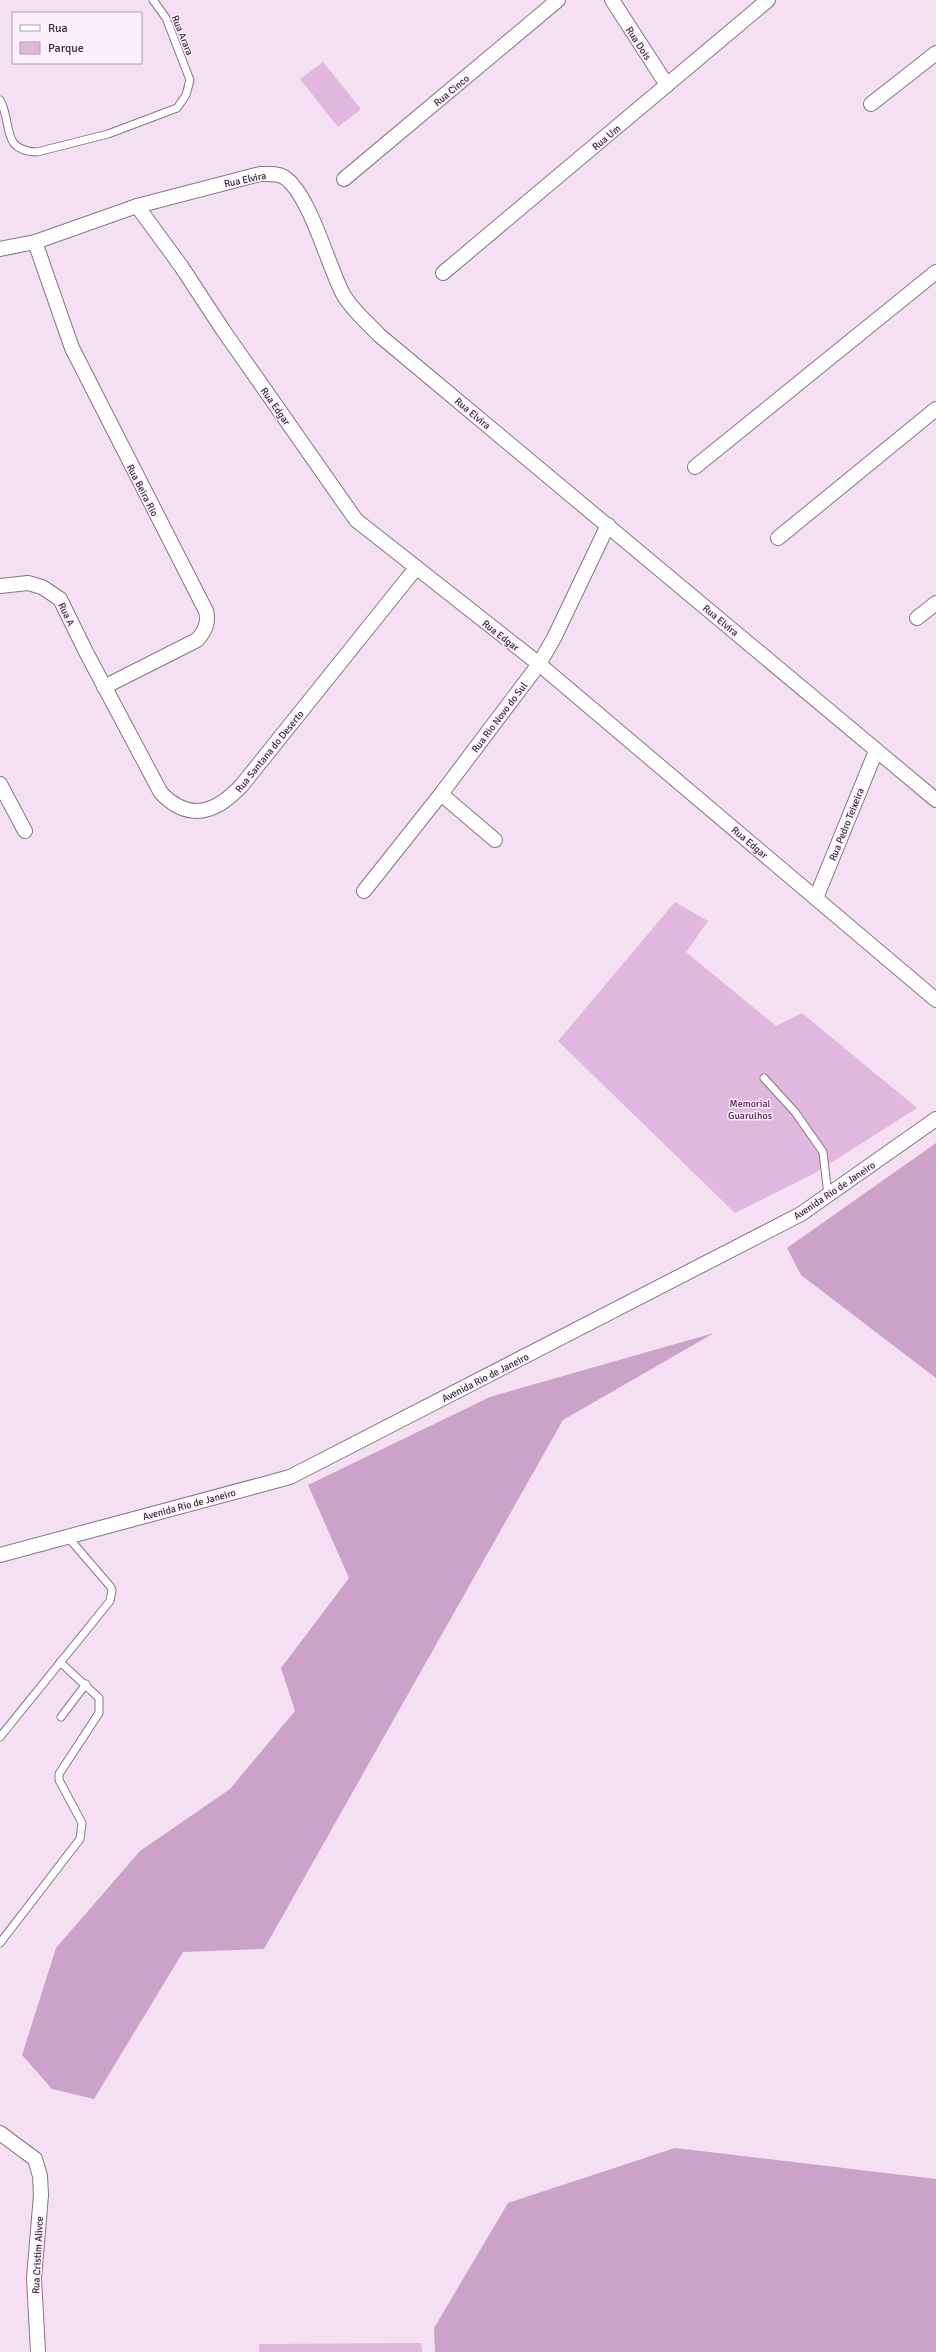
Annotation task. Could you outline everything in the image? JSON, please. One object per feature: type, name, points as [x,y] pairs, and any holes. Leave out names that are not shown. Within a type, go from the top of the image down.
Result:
[{"type":"street","name":"Rua Cinco","points":[[344,179],[558,0]]},
{"type":"street","name":"Rua Dois","points":[[612,0],[667,86]]},
{"type":"street","name":"Rua Um","points":[[443,273],[667,86],[767,0]]},
{"type":"street","points":[[871,104],[936,52]]},
{"type":"street","name":"Rua Elvira","points":[[0,249],[35,242],[137,206],[260,174],[273,173],[284,177],[293,186],[305,205],[343,295],[358,313],[380,335],[936,800]]},
{"type":"street","name":"Rua Edgar","points":[[137,206],[182,266],[228,336],[356,520],[539,664],[936,1000]]},
{"type":"street","name":"Rua Beira Rio","points":[[35,242],[72,348],[206,611],[208,619],[204,631],[196,640],[104,687]]},
{"type":"street","points":[[695,467],[936,272]]},
{"type":"street","points":[[778,538],[936,409]]},
{"type":"street","name":"Rua Rio Novo do Sul","points":[[364,891],[441,794],[539,664],[554,638],[608,525]]},
{"type":"street","name":"Rua Santana do Deserto","points":[[104,687],[161,793],[172,804],[182,808],[195,811],[214,809],[228,801],[242,785],[416,568]]},
{"type":"street","name":"Rua A","points":[[0,586],[28,583],[42,587],[60,599],[104,687]]},
{"type":"street","points":[[917,618],[936,603]]},
{"type":"street","name":"Rua Pedro Teixeira","points":[[816,898],[876,751]]},
{"type":"street","points":[[0,784],[25,831]]},
{"type":"street","points":[[441,794],[495,840]]},
{"type":"street","name":"Avenida Rio de Janeiro","points":[[0,1555],[290,1477],[801,1214],[936,1119]]},
{"type":"street","name":"Rua Cristim Alivce","points":[[0,2133],[35,2159],[40,2176],[41,2195],[34,2278],[38,2352]]},
{"type":"lane","name":"Rua Arara","points":[[0,100],[11,140],[17,148],[26,152],[37,152],[108,134],[177,108],[186,95],[190,80],[166,18],[153,0]]},
{"type":"lane","points":[[764,1078],[796,1112],[823,1152],[828,1195]]},
{"type":"lane","points":[[0,1736],[110,1600],[112,1590],[95,1567],[67,1536]]},
{"type":"lane","points":[[0,1943],[80,1839],[82,1823],[59,1780],[59,1774],[99,1713],[99,1698],[86,1684],[60,1662]]},
{"type":"lane","points":[[61,1717],[86,1684]]},
{"type":"green space","points":[[323,62],[361,109],[338,127],[300,79]]},
{"type":"green space","name":"Memorial Guarulhos","points":[[675,902],[708,921],[686,952],[776,1026],[802,1013],[917,1108],[815,1173],[735,1213],[558,1041]]},
{"type":"green space","points":[[421,2343],[422,2352],[259,2352],[259,2344]]},
{"type":"shaded area","points":[[936,1143],[936,1378],[801,1275],[787,1248]]},
{"type":"shaded area","points":[[714,1333],[563,1420],[264,1949],[183,1952],[94,2099],[52,2089],[22,2055],[56,1948],[140,1851],[230,1789],[295,1711],[281,1668],[349,1578],[308,1485],[490,1397]]},
{"type":"shaded area","points":[[675,2148],[936,2179],[936,2352],[435,2352],[434,2328],[508,2203]]}]
